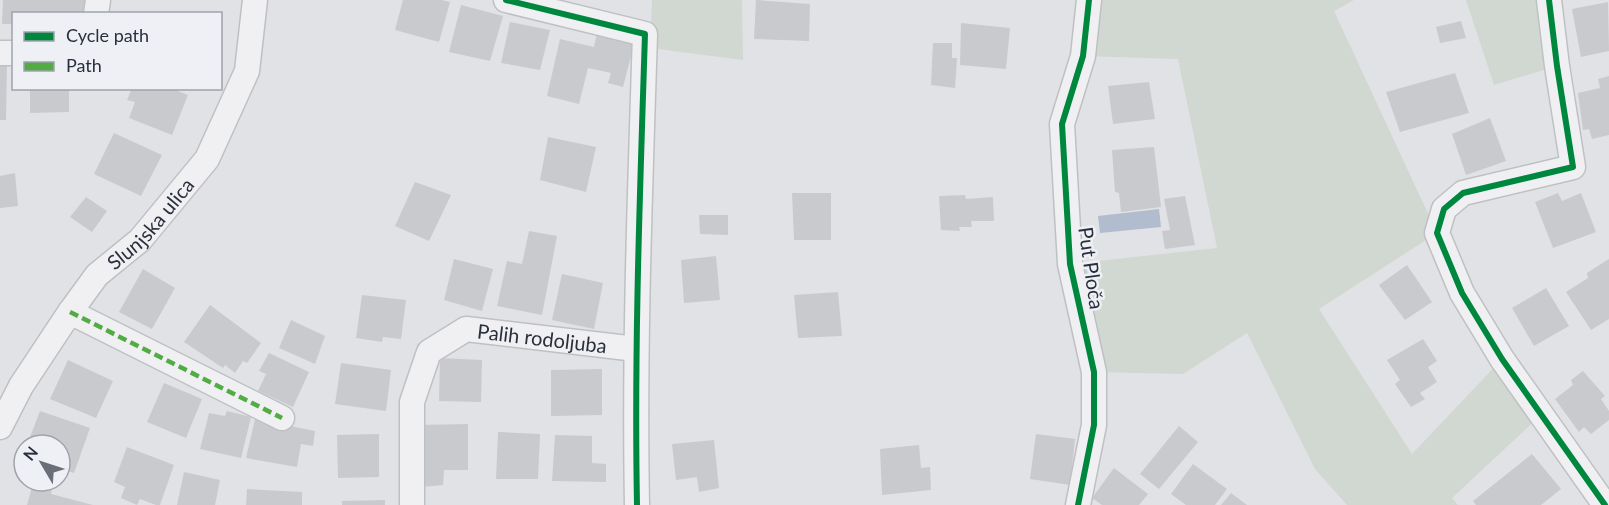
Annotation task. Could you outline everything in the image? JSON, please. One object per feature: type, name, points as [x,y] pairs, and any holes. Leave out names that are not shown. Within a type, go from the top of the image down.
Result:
[{"type":"street","name":"Slunjska ulica","points":[[0,427],[21,386],[97,276],[140,240],[207,159],[247,71],[255,0]]},
{"type":"street","points":[[506,0],[645,34],[636,349],[637,505]]},
{"type":"street","name":"Put Ploča","points":[[1078,505],[1094,425],[1094,372],[1070,264],[1062,124],[1083,56],[1089,0]]},
{"type":"street","points":[[1549,0],[1573,167],[1463,193],[1444,209],[1437,233],[1462,293],[1502,359],[1605,505]]},
{"type":"street","points":[[70,312],[282,418]]},
{"type":"street","name":"Palih rodoljuba","points":[[411,505],[412,402],[429,352],[466,329],[636,349]]},
{"type":"shaded area","points":[[652,0],[742,0],[743,60],[650,48]]},
{"type":"shaded area","points":[[1089,0],[1354,0],[1334,11],[1437,233],[1319,309],[1412,454],[1502,359],[1541,415],[1452,498],[1458,505],[1347,505],[1315,469],[1247,333],[1183,374],[1094,372],[1070,264],[1217,248],[1178,59],[1083,56]]},
{"type":"shaded area","points":[[1466,0],[1549,0],[1557,66],[1494,85]]},
{"type":"water","points":[[1159,209],[1161,227],[1100,233],[1098,216]]},
{"type":"building","points":[[3,0],[86,0],[85,12],[12,12],[12,24],[2,24]]},
{"type":"building","points":[[403,0],[450,2],[439,42],[395,30]]},
{"type":"building","points":[[756,0],[810,4],[809,41],[754,39]]},
{"type":"building","points":[[1608,2],[1609,51],[1581,57],[1572,9]]},
{"type":"building","points":[[461,5],[503,16],[490,61],[449,52]]},
{"type":"building","points":[[1461,21],[1466,38],[1440,43],[1436,27]]},
{"type":"building","points":[[510,22],[550,30],[540,70],[501,63]]},
{"type":"building","points":[[961,23],[1010,28],[1006,69],[960,65]]},
{"type":"building","points":[[597,33],[635,41],[623,87],[608,83],[611,73],[588,68],[579,104],[547,96],[560,39],[594,47]]},
{"type":"building","points":[[933,43],[952,43],[952,58],[957,58],[955,88],[931,85]]},
{"type":"building","points":[[0,64],[7,64],[6,120],[0,120]]},
{"type":"building","points":[[1455,73],[1469,113],[1400,132],[1386,92]]},
{"type":"building","points":[[1609,76],[1609,135],[1592,139],[1589,129],[1583,130],[1578,93],[1600,88],[1598,79]]},
{"type":"building","points":[[1149,82],[1155,119],[1113,124],[1108,86]]},
{"type":"building","points":[[30,90],[69,90],[69,112],[30,113]]},
{"type":"building","points":[[131,90],[175,90],[188,95],[172,135],[129,118],[135,102],[127,100]]},
{"type":"building","points":[[1490,118],[1506,161],[1466,175],[1452,134]]},
{"type":"building","points":[[114,133],[162,155],[141,196],[94,174]]},
{"type":"building","points":[[548,137],[596,147],[586,192],[540,180]]},
{"type":"building","points":[[1154,147],[1161,207],[1121,212],[1119,193],[1115,192],[1112,150]]},
{"type":"building","points":[[15,173],[18,206],[0,208],[0,176]]},
{"type":"building","points":[[415,182],[451,195],[429,241],[395,226]]},
{"type":"building","points":[[792,193],[831,193],[831,240],[794,240]]},
{"type":"building","points":[[1558,193],[1562,201],[1581,193],[1596,232],[1553,248],[1535,202]]},
{"type":"building","points":[[965,195],[966,199],[993,197],[994,221],[971,221],[972,227],[959,227],[960,231],[941,230],[939,196]]},
{"type":"building","points":[[1185,196],[1195,245],[1165,249],[1162,231],[1170,230],[1164,199]]},
{"type":"building","points":[[86,197],[107,211],[92,232],[70,217]]},
{"type":"building","points":[[699,215],[728,215],[728,235],[700,234]]},
{"type":"building","points":[[529,231],[557,236],[542,315],[497,306],[507,261],[522,264]]},
{"type":"building","points":[[716,256],[720,300],[684,303],[681,260]]},
{"type":"building","points":[[454,259],[493,269],[482,311],[444,300]]},
{"type":"building","points":[[1609,259],[1609,319],[1591,330],[1566,292],[1588,278],[1587,273]]},
{"type":"building","points":[[1407,265],[1432,302],[1405,320],[1379,285]]},
{"type":"building","points":[[143,269],[175,288],[152,329],[119,312]]},
{"type":"building","points":[[562,274],[603,283],[594,329],[552,320]]},
{"type":"building","points":[[1546,288],[1569,326],[1534,346],[1512,308]]},
{"type":"building","points":[[838,292],[842,336],[798,338],[794,295]]},
{"type":"building","points":[[362,295],[406,300],[401,339],[383,337],[382,342],[356,338]]},
{"type":"building","points":[[210,305],[261,343],[247,363],[243,361],[235,373],[225,365],[223,368],[184,342]]},
{"type":"building","points":[[291,320],[325,336],[315,364],[279,348]]},
{"type":"building","points":[[1423,339],[1437,361],[1428,367],[1437,382],[1420,393],[1425,399],[1411,407],[1395,384],[1400,380],[1387,360]]},
{"type":"building","points":[[269,353],[309,372],[293,407],[258,391],[266,374],[259,371]]},
{"type":"building","points":[[440,358],[482,360],[481,402],[439,401]]},
{"type":"building","points":[[68,360],[113,381],[96,418],[50,399]]},
{"type":"building","points":[[341,363],[391,370],[386,411],[335,404]]},
{"type":"building","points":[[602,369],[602,415],[551,416],[551,370]]},
{"type":"building","points":[[1583,371],[1605,396],[1601,399],[1609,411],[1609,420],[1591,434],[1584,427],[1579,432],[1555,399],[1573,385],[1571,380]]},
{"type":"building","points":[[164,383],[202,399],[186,438],[147,422]]},
{"type":"building","points":[[40,411],[90,428],[74,473],[72,472],[72,433],[32,433]]},
{"type":"building","points":[[227,411],[251,417],[241,458],[200,449],[209,413],[225,416]]},
{"type":"building","points":[[255,419],[315,431],[313,446],[301,444],[297,467],[246,458]]},
{"type":"building","points":[[468,424],[468,470],[444,470],[443,485],[421,487],[420,425]]},
{"type":"building","points":[[1179,426],[1198,442],[1159,489],[1140,474]]},
{"type":"building","points":[[498,432],[540,434],[538,479],[496,479]]},
{"type":"building","points":[[379,434],[379,477],[338,478],[337,435]]},
{"type":"building","points":[[1036,434],[1075,439],[1070,485],[1030,479]]},
{"type":"building","points":[[555,435],[592,436],[592,463],[606,464],[606,482],[552,481]]},
{"type":"building","points":[[714,440],[719,488],[699,492],[697,477],[676,480],[672,444]]},
{"type":"building","points":[[919,445],[921,468],[930,467],[931,490],[882,495],[880,449]]},
{"type":"building","points":[[127,447],[174,465],[160,505],[140,499],[137,505],[121,498],[125,487],[114,482]]},
{"type":"building","points":[[1532,454],[1561,489],[1541,505],[1476,505],[1473,501]]},
{"type":"building","points":[[1193,464],[1227,489],[1215,505],[1186,505],[1171,494]]},
{"type":"building","points":[[1114,468],[1148,494],[1139,505],[1102,505],[1092,498]]},
{"type":"building","points":[[184,472],[220,480],[215,505],[177,505]]},
{"type":"building","points":[[247,489],[302,492],[302,505],[246,505]]},
{"type":"building","points":[[30,493],[51,493],[93,505],[27,505]]},
{"type":"building","points":[[1231,493],[1247,505],[1221,505]]},
{"type":"building","points":[[385,500],[385,505],[342,505],[342,501]]},
{"type":"marked path","points":[[70,312],[282,418]]},
{"type":"cycle path","points":[[506,0],[645,34],[637,328],[637,505]]},
{"type":"cycle path","points":[[1078,505],[1094,425],[1094,372],[1070,264],[1062,124],[1083,56],[1089,0]]},
{"type":"cycle path","points":[[1549,0],[1573,167],[1463,193],[1444,209],[1437,233],[1462,293],[1502,359],[1605,505]]}]
